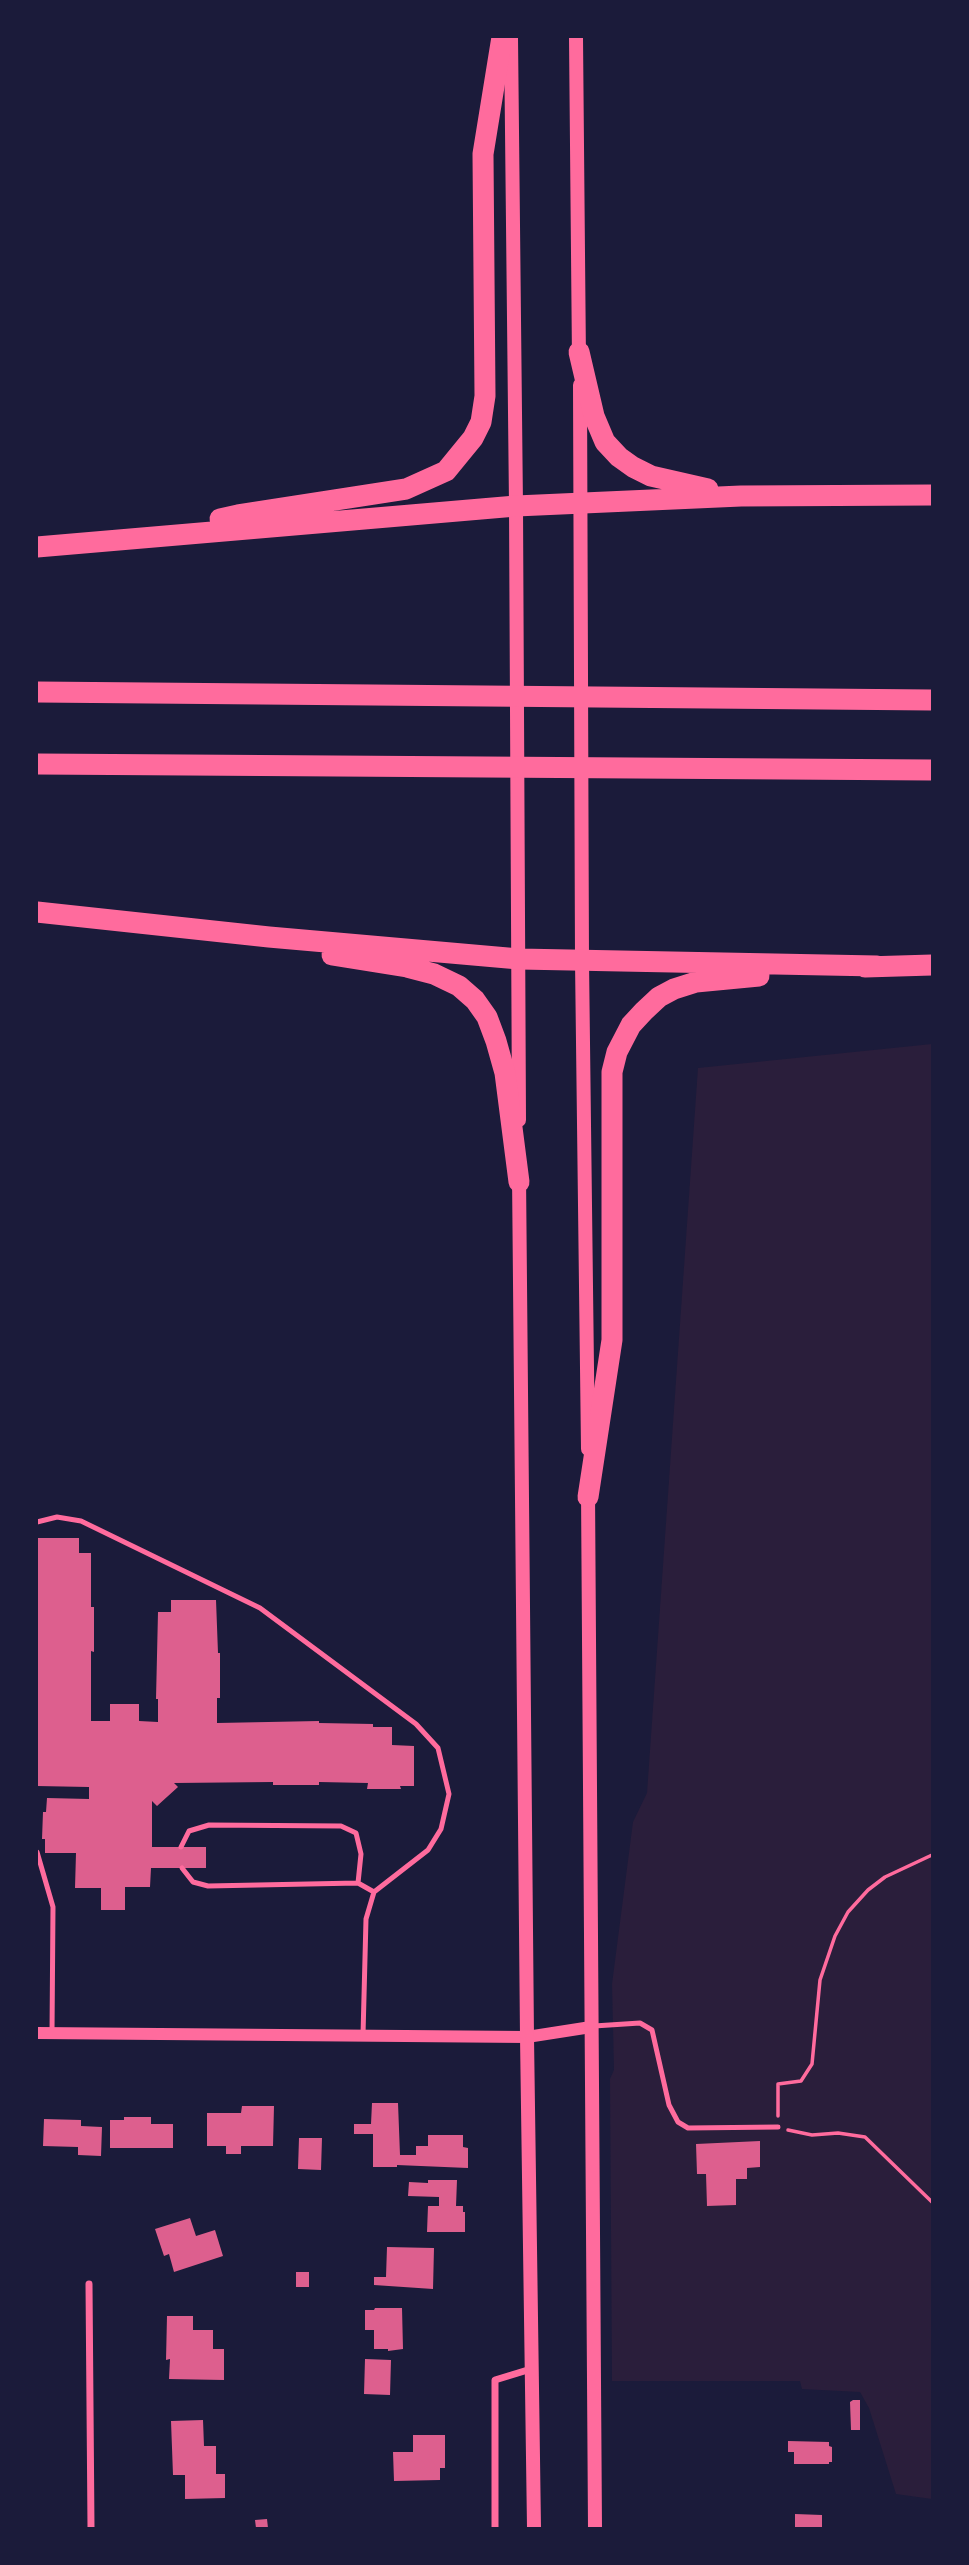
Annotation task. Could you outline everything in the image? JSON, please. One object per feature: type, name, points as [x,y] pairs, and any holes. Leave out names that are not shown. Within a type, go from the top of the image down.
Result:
[{"type":"highway","points":[[159,535],[238,514],[406,489],[446,471],[473,438],[481,422],[485,396],[484,154],[502,37]]},
{"type":"highway","points":[[579,352],[594,416],[605,442],[619,457],[651,476],[741,496]]},
{"type":"highway","points":[[37,547],[516,506],[741,496],[932,495]]},
{"type":"highway","points":[[37,692],[932,700]]},
{"type":"highway","points":[[37,764],[932,770]]},
{"type":"highway","points":[[37,912],[269,937],[519,959],[932,965]]},
{"type":"highway","points":[[269,937],[334,956],[407,967],[434,974],[459,986],[475,1000],[487,1017],[505,1073],[519,1182]]},
{"type":"highway","points":[[588,1497],[612,1340],[612,1072],[631,1025],[659,998],[674,989],[696,982],[877,966]]},
{"type":"main road","points":[[511,37],[519,1182],[534,2528]]},
{"type":"main road","points":[[574,37],[581,503],[582,961],[596,2528]]},
{"type":"street","points":[[37,2033],[527,2037],[591,2027]]},
{"type":"street","points":[[89,2284],[91,2528]]},
{"type":"street","points":[[495,2528],[495,2380],[532,2369]]},
{"type":"lane","points":[[37,1522],[58,1517],[81,1521],[260,1608],[416,1724],[438,1748],[449,1794],[441,1829],[428,1850],[374,1892],[366,1919],[363,2035]]},
{"type":"lane","points":[[181,1847],[189,1831],[209,1825],[341,1826],[356,1833],[361,1854],[358,1883]]},
{"type":"lane","points":[[37,1852],[53,1907],[52,2033]]},
{"type":"lane","points":[[182,1868],[193,1882],[208,1886],[358,1883],[374,1892]]},
{"type":"lane","points":[[591,2027],[640,2023],[652,2030],[669,2105],[678,2122],[688,2128],[778,2127]]},
{"type":"path","points":[[932,1854],[885,1877],[868,1890],[848,1912],[835,1936],[820,1980],[812,2064],[801,2081],[778,2084],[778,2127],[811,2135],[838,2133],[865,2137],[932,2202]]},
{"type":"shaded area","points":[[932,1044],[932,2499],[896,2494],[869,2408],[860,2392],[802,2389],[800,2381],[612,2381],[610,2079],[614,2070],[612,1984],[633,1822],[647,1793],[698,1068]]},
{"type":"building","points":[[37,1538],[79,1538],[79,1553],[91,1553],[94,1652],[91,1651],[91,1721],[110,1721],[110,1704],[139,1704],[139,1721],[158,1722],[158,1612],[171,1612],[171,1600],[216,1600],[220,1653],[217,1723],[319,1721],[392,1727],[392,1745],[414,1746],[414,1786],[400,1786],[401,1789],[367,1789],[368,1783],[174,1783],[178,1787],[157,1806],[152,1801],[152,1847],[206,1847],[206,1868],[151,1868],[150,1887],[125,1887],[125,1910],[101,1910],[101,1888],[75,1888],[76,1853],[45,1853],[45,1839],[42,1839],[43,1812],[46,1812],[47,1798],[89,1799],[89,1787],[37,1786]]},
{"type":"building","points":[[372,2103],[398,2103],[400,2155],[416,2155],[416,2146],[428,2146],[428,2135],[463,2135],[463,2147],[468,2148],[468,2168],[397,2165],[373,2167],[373,2134],[354,2134],[354,2124],[371,2124]]},
{"type":"building","points":[[242,2106],[274,2106],[273,2146],[241,2146],[241,2154],[226,2154],[226,2146],[207,2146],[207,2113],[241,2113]]},
{"type":"building","points":[[124,2117],[151,2117],[151,2124],[173,2124],[173,2148],[110,2148],[110,2120],[124,2120]]},
{"type":"building","points":[[44,2119],[81,2120],[81,2126],[102,2127],[101,2156],[78,2155],[78,2147],[43,2146]]},
{"type":"building","points":[[299,2138],[322,2138],[321,2170],[298,2169]]},
{"type":"building","points":[[760,2141],[760,2167],[747,2168],[747,2179],[736,2179],[736,2205],[707,2206],[706,2174],[697,2174],[696,2144]]},
{"type":"building","points":[[428,2180],[457,2180],[456,2206],[463,2206],[465,2232],[427,2232],[428,2206],[439,2206],[439,2197],[408,2196],[409,2182],[428,2183]]},
{"type":"building","points":[[190,2218],[196,2236],[215,2230],[223,2256],[174,2272],[169,2254],[164,2256],[155,2229]]},
{"type":"building","points":[[387,2247],[434,2248],[433,2289],[374,2285],[374,2277],[386,2277]]},
{"type":"building","points":[[296,2272],[309,2272],[309,2287],[296,2287]]},
{"type":"building","points":[[402,2308],[403,2349],[374,2349],[374,2330],[365,2330],[365,2310]]},
{"type":"building","points":[[167,2316],[193,2316],[193,2330],[213,2330],[213,2349],[224,2349],[224,2380],[169,2379],[170,2359],[166,2360]]},
{"type":"building","points":[[365,2359],[391,2360],[390,2395],[364,2394]]},
{"type":"building","points":[[860,2400],[860,2430],[851,2430],[850,2402]]},
{"type":"building","points":[[203,2420],[204,2446],[216,2446],[216,2474],[225,2474],[225,2498],[185,2499],[185,2475],[173,2475],[171,2421]]},
{"type":"building","points":[[413,2435],[445,2435],[445,2468],[440,2468],[440,2480],[394,2481],[393,2452],[413,2452]]},
{"type":"building","points":[[788,2441],[829,2442],[832,2447],[832,2462],[794,2464],[794,2452],[788,2452]]},
{"type":"building","points":[[795,2514],[822,2515],[822,2528],[795,2528]]},
{"type":"building","points":[[267,2519],[268,2528],[256,2528],[255,2520]]}]
